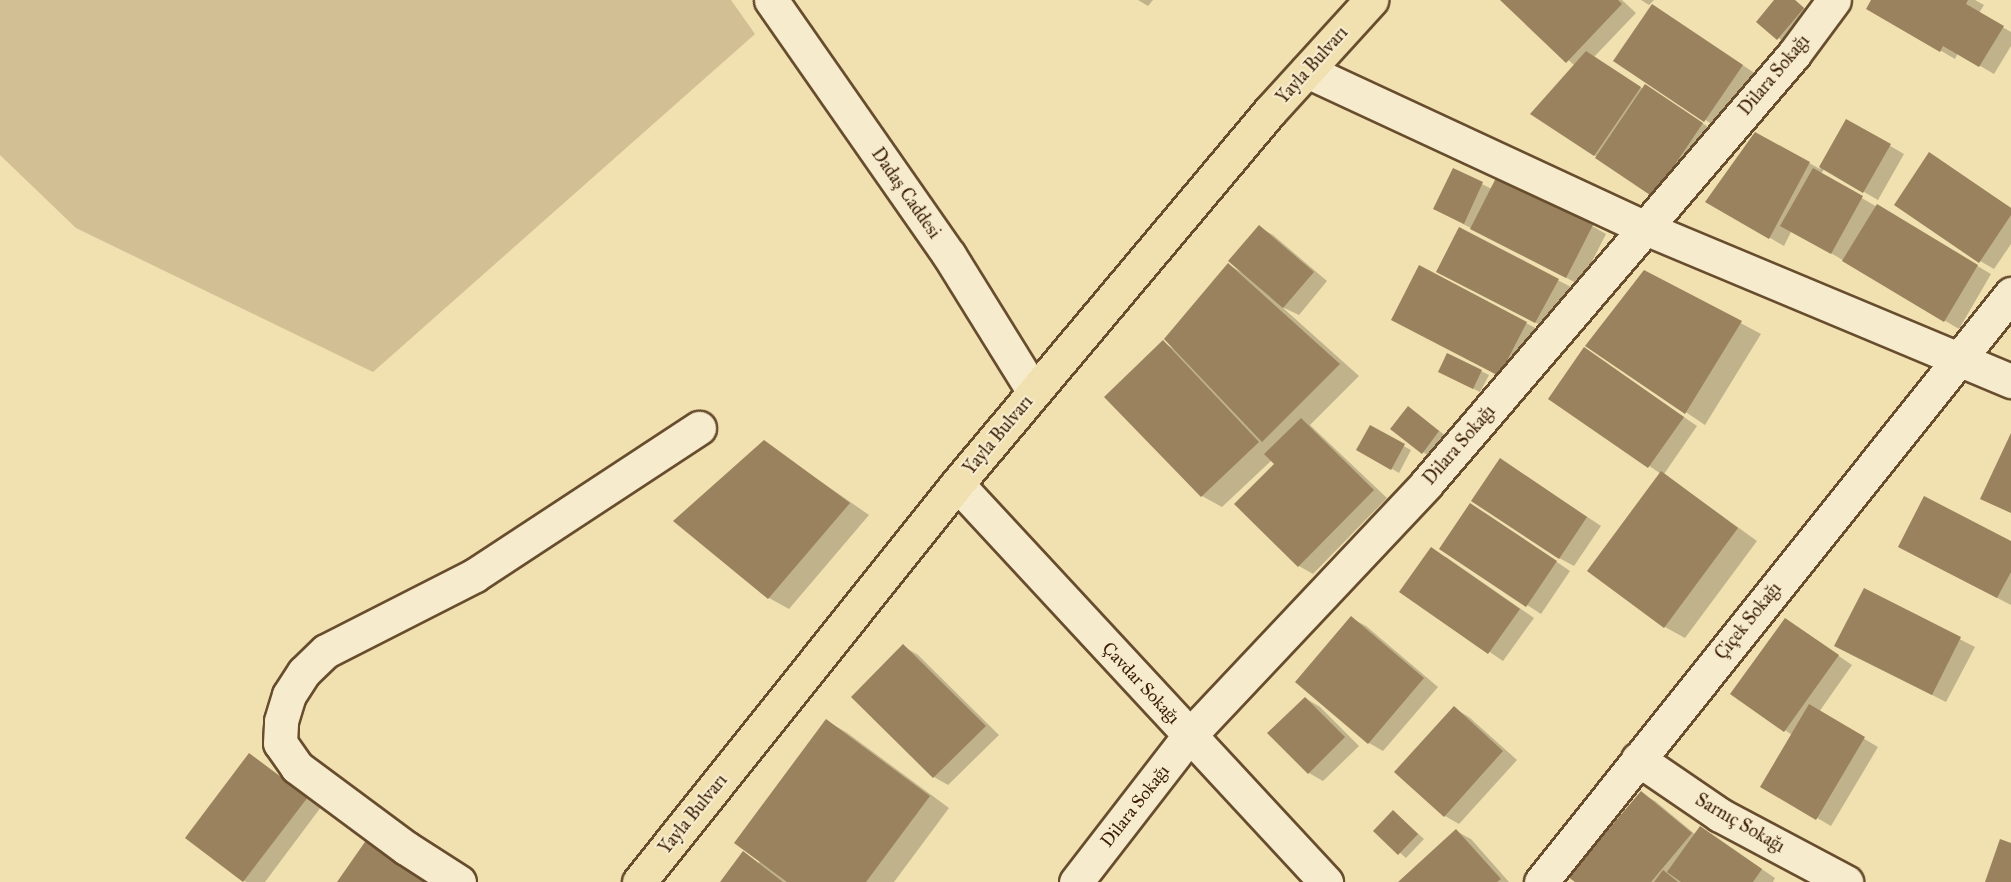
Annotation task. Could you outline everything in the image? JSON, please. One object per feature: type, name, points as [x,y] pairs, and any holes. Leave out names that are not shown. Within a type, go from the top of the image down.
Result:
[{"type":"main road","name":"Yayla Bulvarı","points":[[639,882],[957,484],[1307,71],[1371,0]]},
{"type":"street","name":"Dadaş Caddesi","points":[[771,0],[949,255],[1034,392]]},
{"type":"street","name":"Dilara Sokağı","points":[[1076,882],[1189,736],[1427,483],[1794,54],[1834,0]]},
{"type":"street","points":[[1307,71],[1645,228],[1956,360],[2011,381]]},
{"type":"street","name":"Çiçek Sokağı","points":[[1541,882],[2011,294]]},
{"type":"street","points":[[459,882],[406,848],[297,766],[280,743],[281,721],[289,695],[303,672],[326,651],[475,575],[699,428]]},
{"type":"street","name":"Çavdar Sokağı","points":[[957,484],[1326,882]]},
{"type":"street","name":"Sarnıç Sokağı","points":[[1638,759],[1720,814],[1846,882]]},
{"type":"shaded area","points":[[0,0],[731,0],[755,34],[373,372],[76,228],[0,155]]},
{"type":"building","points":[[1500,0],[1618,0],[1622,4],[1566,63]]},
{"type":"building","points":[[1774,0],[1795,0],[1804,8],[1777,40],[1756,22]]},
{"type":"building","points":[[1871,0],[1968,0],[1966,4],[2004,26],[1979,67],[1943,46],[1940,52],[1866,9]]},
{"type":"building","points":[[1652,4],[1743,65],[1704,122],[1613,61]]},
{"type":"building","points":[[1586,51],[1641,87],[1594,156],[1530,114]]},
{"type":"building","points":[[1645,84],[1703,123],[1653,197],[1595,158]]},
{"type":"building","points":[[1846,119],[1891,144],[1863,193],[1819,167]]},
{"type":"building","points":[[1755,132],[1810,162],[1769,239],[1705,202]]},
{"type":"building","points":[[1929,152],[2011,208],[2011,215],[1979,263],[1894,205]]},
{"type":"building","points":[[1453,168],[1483,182],[1464,224],[1433,209]]},
{"type":"building","points":[[1813,168],[1863,196],[1831,254],[1780,226]]},
{"type":"building","points":[[1497,176],[1593,225],[1566,278],[1470,229]]},
{"type":"building","points":[[1877,204],[1978,265],[1944,322],[1842,261]]},
{"type":"building","points":[[1259,225],[1314,272],[1283,308],[1228,261]]},
{"type":"building","points":[[1459,227],[1559,279],[1535,323],[1436,272]]},
{"type":"building","points":[[1228,263],[1340,364],[1262,442],[1164,339]]},
{"type":"building","points":[[1419,265],[1527,322],[1499,376],[1391,320]]},
{"type":"building","points":[[1644,270],[1742,321],[1685,414],[1585,346]]},
{"type":"building","points":[[1163,340],[1259,442],[1201,497],[1104,397]]},
{"type":"building","points":[[1584,347],[1684,417],[1648,468],[1548,399]]},
{"type":"building","points":[[1447,353],[1482,370],[1473,389],[1438,372]]},
{"type":"building","points":[[1408,406],[1439,431],[1422,454],[1390,429]]},
{"type":"building","points":[[1301,418],[1374,490],[1298,567],[1234,504],[1274,464],[1264,454]]},
{"type":"building","points":[[1370,425],[1405,444],[1391,470],[1356,450]]},
{"type":"building","points":[[2011,433],[2011,513],[1980,499]]},
{"type":"building","points":[[764,440],[850,503],[768,599],[673,521]]},
{"type":"building","points":[[1500,458],[1587,517],[1559,559],[1471,501]]},
{"type":"building","points":[[1661,471],[1738,528],[1664,628],[1587,571]]},
{"type":"building","points":[[1924,496],[2011,541],[2011,572],[1997,598],[1898,547]]},
{"type":"building","points":[[1470,503],[1557,561],[1526,607],[1439,549]]},
{"type":"building","points":[[1431,547],[1520,609],[1488,654],[1399,592]]},
{"type":"building","points":[[1864,588],[1961,637],[1932,695],[1834,646]]},
{"type":"building","points":[[1351,616],[1424,678],[1368,744],[1295,682]]},
{"type":"building","points":[[1785,618],[1839,655],[1784,732],[1730,694]]},
{"type":"building","points":[[903,644],[986,726],[933,778],[851,697]]},
{"type":"building","points":[[1305,697],[1345,737],[1308,774],[1267,733]]},
{"type":"building","points":[[1809,704],[1865,737],[1816,820],[1760,787]]},
{"type":"building","points":[[1454,706],[1503,751],[1444,817],[1394,772]]},
{"type":"building","points":[[826,719],[930,796],[866,882],[787,882],[734,843]]},
{"type":"building","points":[[249,753],[308,797],[243,882],[185,838]]},
{"type":"building","points":[[1641,791],[1692,833],[1651,882],[1575,882],[1568,877]]},
{"type":"building","points":[[1393,810],[1418,834],[1398,855],[1373,831]]},
{"type":"building","points":[[1700,826],[1762,869],[1753,882],[1681,882],[1667,872]]},
{"type":"building","points":[[1456,829],[1501,879],[1497,882],[1398,882]]},
{"type":"building","points":[[367,839],[428,882],[337,882]]},
{"type":"building","points":[[2000,839],[2011,843],[2011,882],[1985,882]]},
{"type":"building","points":[[743,851],[783,882],[720,882]]},
{"type":"building","points":[[1663,870],[1678,882],[1654,882]]}]
